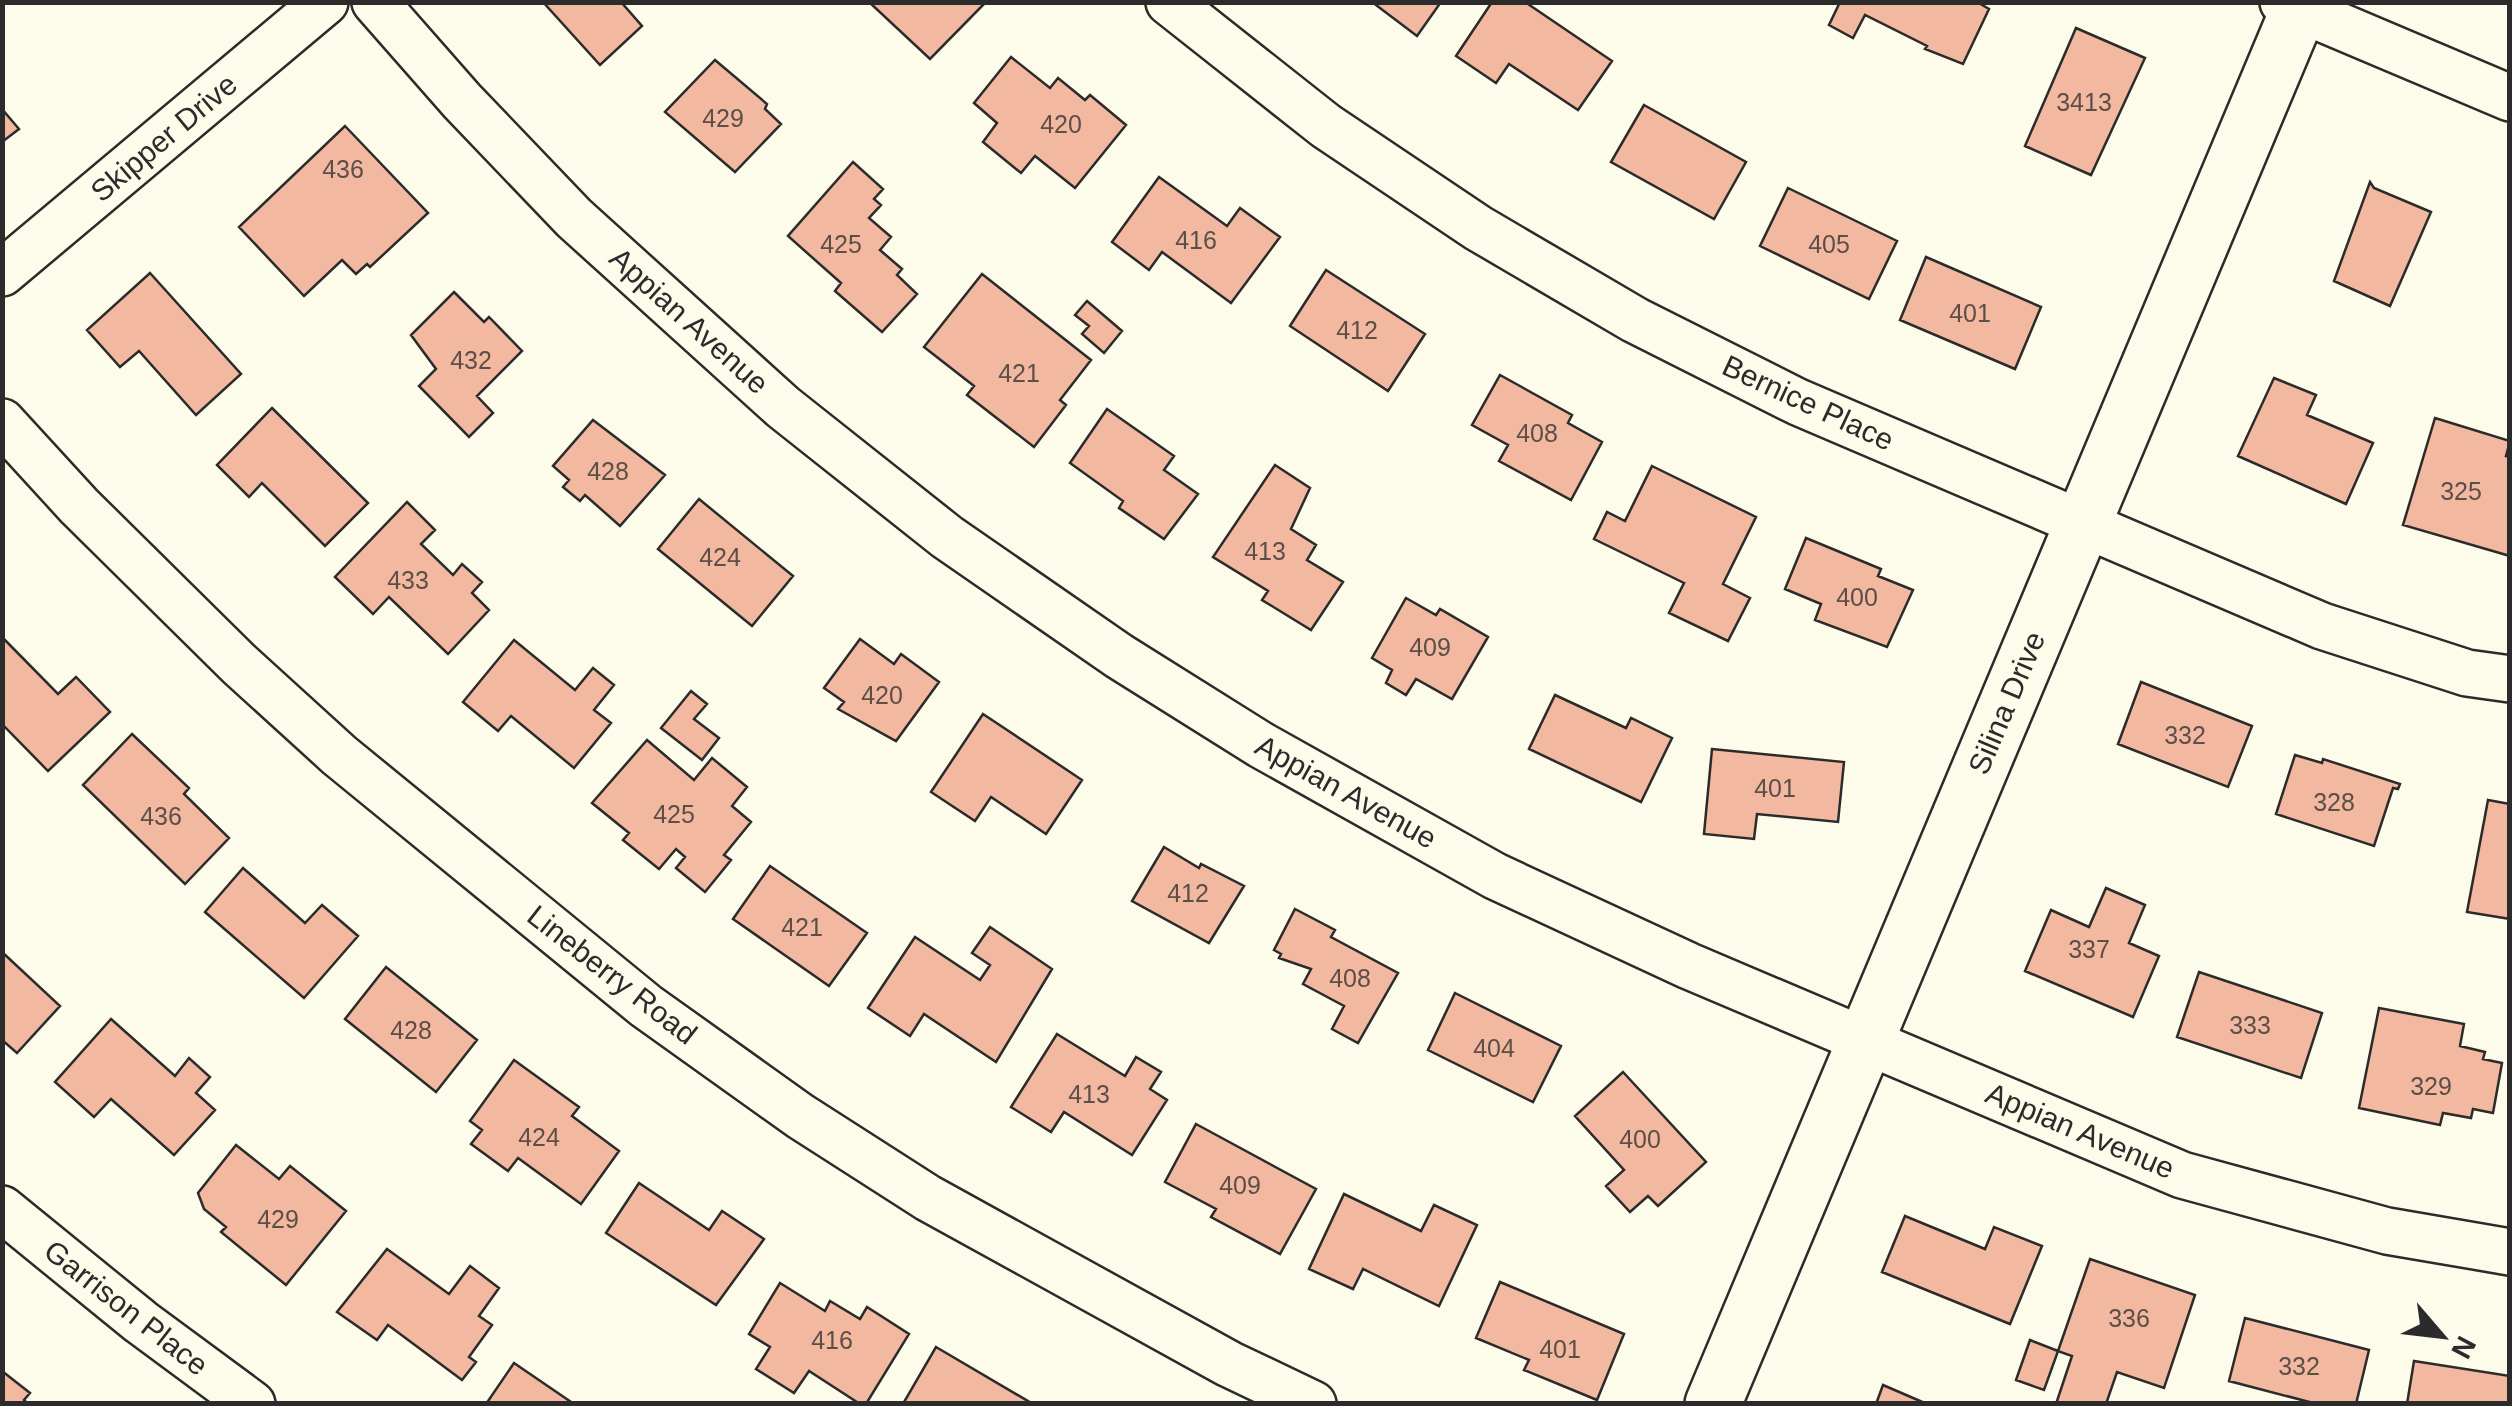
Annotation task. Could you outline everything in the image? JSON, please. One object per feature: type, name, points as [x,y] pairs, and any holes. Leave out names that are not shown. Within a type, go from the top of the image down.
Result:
[{"type":"street","name":"Skipper Drive","points":[[2,273],[324,2]]},
{"type":"street","name":"Appian Avenue","points":[[375,2],[462,101],[574,218],[783,408],[948,537],[1056,613],[1261,745],[1495,876],[1690,966],[2182,1176],[2388,1231],[2510,1252]]},
{"type":"street","name":"Bernice Place","points":[[1169,2],[1342,136],[1478,228],[1635,320],[1798,402],[2322,626],[2467,673],[2510,679]]},
{"type":"street","name":"Silina Drive","points":[[1713,1404],[2295,5]]},
{"type":"street","points":[[2295,5],[2510,98]]},
{"type":"street","name":"Lineberry Road","points":[[2,422],[79,506],[325,742],[646,1006],[800,1116],[928,1198],[1229,1364],[1312,1404]]},
{"type":"street","name":"Garrison Place","points":[[2,1209],[110,1298],[252,1404]]},
{"type":"building","points":[[543,2],[621,2],[642,26],[600,65]]},
{"type":"building","points":[[869,2],[986,2],[930,59]]},
{"type":"building","points":[[1372,2],[1441,2],[1417,36]]},
{"type":"building","points":[[1492,2],[1525,2],[1612,61],[1578,110],[1509,64],[1496,83],[1456,56]]},
{"type":"building","points":[[1840,2],[1977,2],[1989,9],[1963,64],[1925,49],[1927,46],[1865,15],[1853,38],[1829,25]]},
{"type":"building","points":[[2076,28],[2145,58],[2091,175],[2025,146]]},
{"type":"building","points":[[1011,57],[1050,88],[1058,78],[1085,100],[1090,95],[1126,125],[1075,188],[1035,156],[1021,173],[983,142],[997,123],[974,103]]},
{"type":"building","points":[[715,60],[767,104],[765,109],[781,124],[735,172],[665,112]]},
{"type":"building","points":[[1644,105],[1746,162],[1714,219],[1611,162]]},
{"type":"building","points":[[2,109],[19,129],[2,142]]},
{"type":"building","points":[[345,126],[428,213],[370,267],[367,264],[356,274],[342,260],[304,296],[239,227]]},
{"type":"building","points":[[853,162],[883,189],[874,199],[881,205],[869,218],[891,237],[880,250],[902,269],[897,275],[917,294],[882,332],[835,291],[841,283],[788,236]]},
{"type":"building","points":[[1159,177],[1227,226],[1240,208],[1280,237],[1231,303],[1162,252],[1149,270],[1112,242]]},
{"type":"building","points":[[2370,182],[2374,188],[2431,212],[2390,306],[2334,281]]},
{"type":"building","points":[[1788,188],[1897,241],[1869,299],[1760,246]]},
{"type":"building","points":[[1926,257],[2041,307],[2015,369],[1900,320]]},
{"type":"building","points":[[1326,270],[1425,334],[1388,391],[1290,326]]},
{"type":"building","points":[[150,273],[241,374],[196,415],[139,351],[120,367],[87,330]]},
{"type":"building","points":[[982,274],[1091,360],[1060,400],[1066,405],[1034,447],[967,395],[974,386],[924,347]]},
{"type":"building","points":[[454,292],[484,322],[489,317],[522,351],[477,396],[493,413],[469,437],[419,386],[436,369],[411,335]]},
{"type":"building","points":[[1087,301],[1122,331],[1104,353],[1082,334],[1089,326],[1075,315]]},
{"type":"building","points":[[1500,375],[1572,415],[1568,423],[1602,442],[1571,500],[1499,461],[1508,445],[1472,425]]},
{"type":"building","points":[[2274,378],[2316,395],[2307,415],[2373,443],[2346,504],[2238,456]]},
{"type":"building","points":[[272,408],[368,503],[325,546],[262,483],[249,497],[217,465]]},
{"type":"building","points":[[1107,409],[1174,456],[1164,470],[1198,494],[1164,539],[1119,508],[1123,501],[1070,463]]},
{"type":"building","points":[[2435,418],[2510,441],[2506,456],[2510,457],[2510,556],[2403,525]]},
{"type":"building","points":[[593,420],[665,475],[620,526],[585,495],[580,501],[563,487],[569,480],[553,466]]},
{"type":"building","points":[[1275,465],[1310,488],[1291,529],[1316,545],[1307,560],[1343,582],[1311,630],[1262,600],[1268,591],[1213,557]]},
{"type":"building","points":[[1652,466],[1756,517],[1723,584],[1750,598],[1728,641],[1669,613],[1684,583],[1594,539],[1607,512],[1625,521]]},
{"type":"building","points":[[699,499],[793,576],[752,626],[658,549]]},
{"type":"building","points":[[407,502],[435,530],[421,544],[453,575],[462,564],[482,582],[472,593],[489,610],[448,654],[389,597],[373,614],[335,577]]},
{"type":"building","points":[[1806,538],[1881,569],[1878,576],[1913,590],[1887,647],[1815,620],[1821,604],[1785,589]]},
{"type":"building","points":[[1406,598],[1436,615],[1440,609],[1488,637],[1452,699],[1416,679],[1406,695],[1386,683],[1392,670],[1372,658]]},
{"type":"building","points":[[2,637],[58,694],[76,677],[110,712],[48,771],[2,724]]},
{"type":"building","points":[[860,639],[894,664],[901,654],[939,682],[896,741],[838,709],[844,702],[824,688]]},
{"type":"building","points":[[514,640],[575,690],[593,668],[614,685],[594,710],[611,723],[574,768],[511,716],[498,731],[463,702]]},
{"type":"building","points":[[2141,682],[2252,726],[2228,787],[2118,744]]},
{"type":"building","points":[[691,691],[707,704],[694,719],[719,738],[702,760],[661,728]]},
{"type":"building","points":[[1555,695],[1626,728],[1631,718],[1672,738],[1641,802],[1529,749]]},
{"type":"building","points":[[983,714],[1082,780],[1046,834],[991,797],[975,821],[931,792]]},
{"type":"building","points":[[132,734],[189,788],[184,794],[229,838],[185,884],[83,785]]},
{"type":"building","points":[[647,740],[694,780],[712,758],[747,787],[732,806],[751,822],[724,855],[731,860],[705,892],[676,868],[685,857],[676,849],[659,869],[623,840],[629,833],[592,803]]},
{"type":"building","points":[[1712,749],[1844,762],[1838,822],[1757,814],[1754,839],[1704,834]]},
{"type":"building","points":[[2295,755],[2322,763],[2323,759],[2400,784],[2398,789],[2393,788],[2374,846],[2276,814]]},
{"type":"building","points":[[2488,800],[2510,804],[2510,919],[2467,912]]},
{"type":"building","points":[[1164,847],[1199,868],[1201,864],[1244,886],[1209,943],[1132,901]]},
{"type":"building","points":[[770,866],[867,933],[829,986],[733,919]]},
{"type":"building","points":[[243,868],[305,923],[322,905],[358,936],[304,998],[205,912]]},
{"type":"building","points":[[2106,888],[2145,905],[2129,943],[2159,956],[2133,1017],[2025,971],[2051,910],[2089,927]]},
{"type":"building","points":[[1295,909],[1335,930],[1331,937],[1398,973],[1358,1043],[1332,1029],[1344,1006],[1303,984],[1311,969],[1279,958],[1281,954],[1274,950]]},
{"type":"building","points":[[990,927],[1052,969],[996,1062],[924,1014],[910,1036],[868,1008],[915,937],[980,980],[990,965],[972,953]]},
{"type":"building","points":[[2,952],[60,1006],[17,1053],[2,1040]]},
{"type":"building","points":[[386,967],[477,1040],[436,1092],[345,1019]]},
{"type":"building","points":[[2199,972],[2322,1013],[2301,1078],[2177,1037]]},
{"type":"building","points":[[1455,993],[1561,1046],[1533,1102],[1428,1050]]},
{"type":"building","points":[[2379,1008],[2464,1024],[2460,1046],[2485,1052],[2483,1059],[2502,1063],[2493,1113],[2473,1109],[2471,1118],[2443,1113],[2440,1125],[2359,1108]]},
{"type":"building","points":[[111,1019],[175,1076],[189,1058],[210,1077],[196,1093],[215,1110],[174,1155],[111,1099],[94,1117],[55,1082]]},
{"type":"building","points":[[1057,1034],[1125,1076],[1136,1057],[1161,1072],[1150,1089],[1167,1100],[1132,1155],[1064,1112],[1051,1132],[1011,1107]]},
{"type":"building","points":[[514,1060],[579,1107],[572,1116],[619,1151],[581,1204],[518,1158],[508,1171],[471,1144],[482,1130],[470,1121]]},
{"type":"building","points":[[1623,1072],[1706,1162],[1658,1206],[1648,1196],[1630,1212],[1606,1186],[1624,1170],[1575,1116]]},
{"type":"building","points":[[1196,1124],[1316,1189],[1280,1254],[1211,1217],[1216,1209],[1165,1182]]},
{"type":"building","points":[[236,1145],[279,1179],[290,1166],[346,1211],[286,1285],[221,1232],[226,1227],[204,1209],[198,1193]]},
{"type":"building","points":[[639,1183],[709,1230],[722,1211],[764,1239],[716,1305],[606,1233]]},
{"type":"building","points":[[1344,1194],[1421,1231],[1434,1205],[1477,1225],[1439,1306],[1363,1269],[1353,1289],[1309,1269]]},
{"type":"building","points":[[1905,1216],[1985,1249],[1994,1227],[2042,1246],[2010,1324],[1882,1272]]},
{"type":"building","points":[[387,1249],[449,1294],[470,1266],[499,1288],[479,1316],[492,1325],[469,1357],[476,1362],[462,1380],[388,1325],[377,1340],[337,1312]]},
{"type":"building","points":[[2090,1259],[2195,1295],[2164,1388],[2117,1372],[2106,1404],[2056,1404],[2072,1356],[2058,1351]]},
{"type":"building","points":[[1500,1282],[1624,1334],[1597,1400],[1524,1370],[1529,1360],[1476,1338]]},
{"type":"building","points":[[780,1283],[825,1311],[830,1301],[860,1319],[867,1307],[909,1334],[866,1404],[860,1404],[809,1371],[794,1393],[756,1369],[770,1347],[749,1334]]},
{"type":"building","points":[[2245,1318],[2369,1350],[2356,1404],[2317,1404],[2229,1381]]},
{"type":"building","points":[[2030,1340],[2058,1351],[2044,1390],[2016,1380]]},
{"type":"building","points":[[936,1347],[1033,1404],[907,1404],[904,1402]]},
{"type":"building","points":[[2414,1361],[2510,1376],[2510,1404],[2407,1404]]},
{"type":"building","points":[[514,1363],[574,1404],[486,1404]]},
{"type":"building","points":[[2,1371],[30,1393],[24,1400],[28,1404],[2,1404]]},
{"type":"building","points":[[1883,1385],[1927,1404],[1876,1404]]}]
